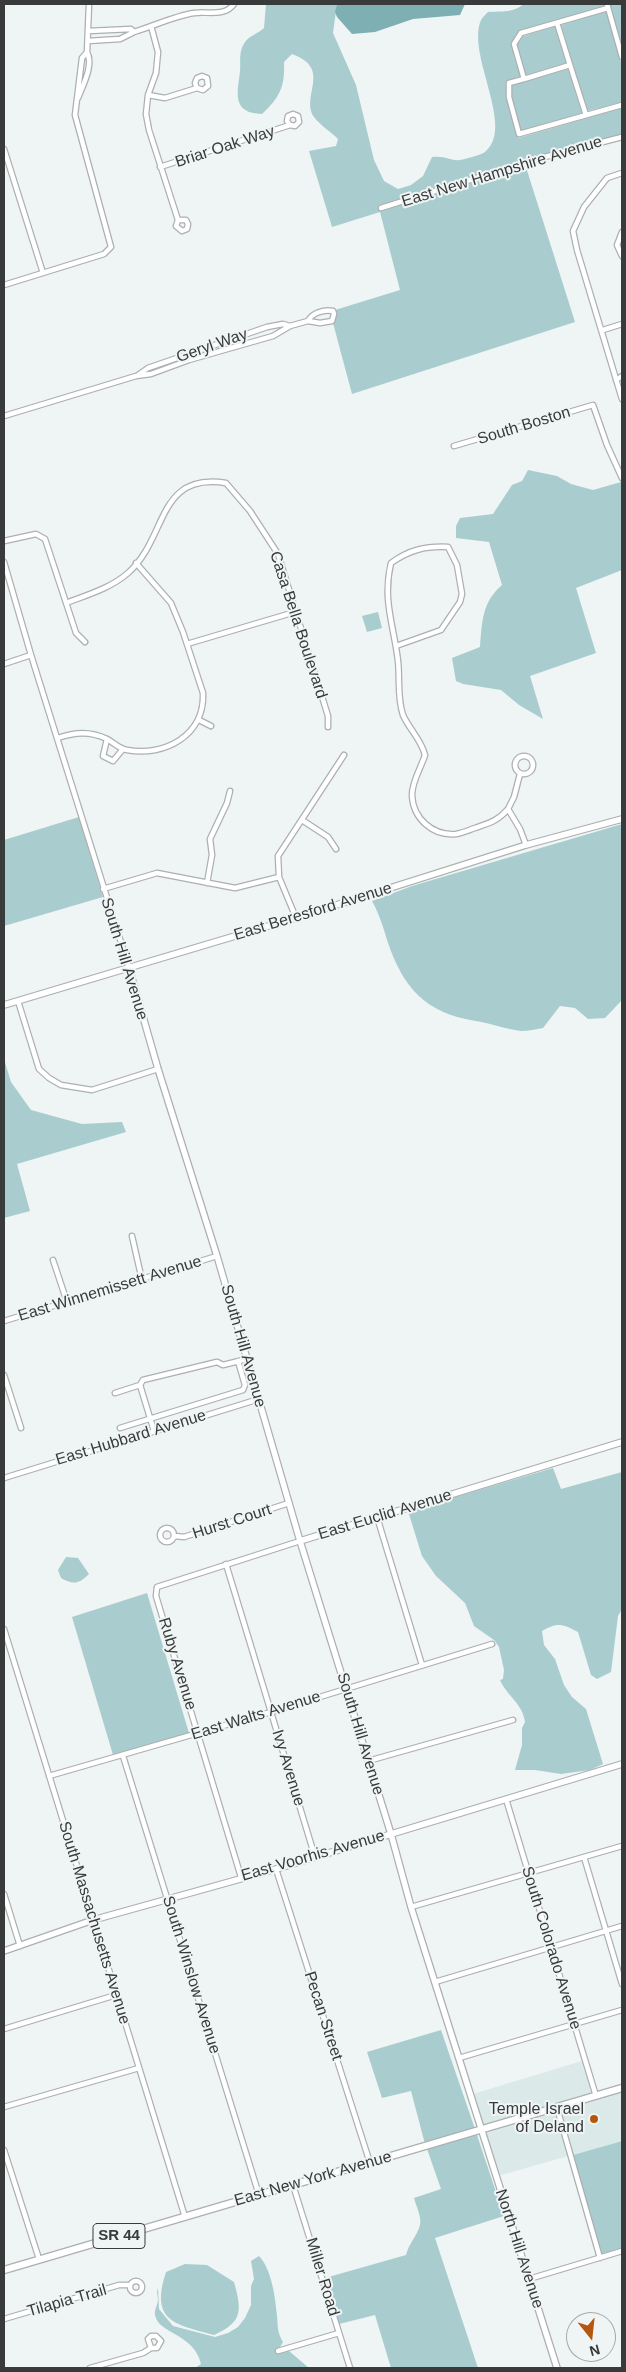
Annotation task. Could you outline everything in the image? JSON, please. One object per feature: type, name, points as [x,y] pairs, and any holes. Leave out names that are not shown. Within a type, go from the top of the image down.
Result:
[{"type":"main road","name":"East New York Avenue","points":[[4,2270],[622,2088]]},
{"type":"street","points":[[4,285],[104,254],[111,247],[78,132],[75,115],[90,58],[87,52],[89,4]]},
{"type":"street","points":[[88,41],[120,39],[151,26],[194,13],[221,12],[234,4]]},
{"type":"street","points":[[524,79],[514,44],[516,38],[521,33],[607,6],[622,57]]},
{"type":"street","points":[[557,23],[586,115]]},
{"type":"street","points":[[151,26],[158,52],[156,73],[148,95],[146,114],[160,167],[178,220]]},
{"type":"street","points":[[88,30],[131,29],[134,32]]},
{"type":"street","points":[[570,65],[509,83],[509,98],[519,134],[622,105]]},
{"type":"street","points":[[148,95],[173,97],[197,88]]},
{"type":"street","name":"Briar Oak Way","points":[[160,167],[290,125]]},
{"type":"street","name":"East New Hampshire Avenue","points":[[381,208],[533,160],[622,137]]},
{"type":"street","points":[[4,149],[43,273]]},
{"type":"street","points":[[622,173],[607,178],[593,193],[573,230],[622,398]]},
{"type":"street","points":[[622,232],[617,245],[622,256]]},
{"type":"street","name":"Geryl Way","points":[[4,416],[136,376],[151,374],[186,361],[273,336],[290,326],[308,321],[326,323],[332,321],[333,311],[324,311],[310,317],[308,321]]},
{"type":"street","name":"Geryl Way","points":[[136,376],[148,368],[250,333],[283,324],[290,326]]},
{"type":"street","points":[[603,330],[622,324]]},
{"type":"street","points":[[250,333],[253,342]]},
{"type":"street","points":[[185,355],[186,361]]},
{"type":"street","points":[[616,380],[622,376]]},
{"type":"street","name":"South Boston","points":[[454,446],[593,405],[607,445],[622,478]]},
{"type":"street","name":"Casa Bella Boulevard","points":[[66,603],[101,590],[128,572],[148,548],[170,503],[179,491],[193,483],[214,481],[226,483],[250,511],[278,554],[328,716],[328,727]]},
{"type":"street","points":[[4,541],[28,535],[41,536],[45,540],[76,633],[85,642]]},
{"type":"street","points":[[396,646],[441,630],[460,602],[462,594],[457,565],[448,546],[428,546],[406,552],[391,563],[386,584],[396,646],[402,709],[409,725],[420,740],[425,755],[413,785],[414,807],[421,819],[431,829],[455,834],[491,823],[500,819],[508,810],[514,797],[520,774]]},
{"type":"street","name":"South Hill Avenue","points":[[4,562],[30,655],[58,738],[102,889],[129,968],[158,1069],[217,1256],[300,1541],[481,2130]]},
{"type":"street","points":[[58,738],[84,732],[107,739],[123,749],[139,752],[175,745],[191,732],[198,720],[204,703],[203,693],[171,603],[136,563]]},
{"type":"street","points":[[187,644],[295,612]]},
{"type":"street","points":[[4,664],[30,655]]},
{"type":"street","points":[[198,720],[211,726]]},
{"type":"street","points":[[107,739],[103,756],[106,759],[113,761],[123,749]]},
{"type":"street","points":[[296,918],[279,877],[278,856],[344,755]]},
{"type":"street","points":[[521,756],[527,756],[533,762],[533,767],[527,774],[520,774],[515,768],[515,762],[521,756]]},
{"type":"street","points":[[207,883],[212,855],[210,839],[227,804],[230,791]]},
{"type":"street","points":[[508,810],[520,829],[526,845]]},
{"type":"street","name":"East Beresford Avenue","points":[[4,1005],[296,918],[526,845],[622,819]]},
{"type":"street","points":[[302,820],[328,837],[336,849]]},
{"type":"street","points":[[102,889],[157,873],[235,888],[279,877]]},
{"type":"street","points":[[18,1001],[40,1069],[49,1078],[61,1084],[92,1090],[158,1069]]},
{"type":"street","points":[[132,1236],[142,1280]]},
{"type":"street","name":"East Winnemissett Avenue","points":[[4,1321],[217,1256]]},
{"type":"street","points":[[54,1260],[67,1302]]},
{"type":"street","points":[[115,1393],[140,1385],[143,1380],[217,1362],[224,1365],[246,1359]]},
{"type":"street","points":[[120,1428],[243,1390],[244,1385],[238,1361]]},
{"type":"street","points":[[4,1375],[21,1428]]},
{"type":"street","points":[[140,1385],[154,1431]]},
{"type":"street","name":"East Hubbard Avenue","points":[[4,1478],[259,1399]]},
{"type":"street","name":"East Euclid Avenue","points":[[156,1596],[157,1587],[226,1564],[622,1442]]},
{"type":"street","name":"Hurst Court","points":[[175,1536],[184,1537],[289,1503]]},
{"type":"street","points":[[377,1518],[422,1665]]},
{"type":"street","name":"Ivy Avenue","points":[[226,1564],[315,1857]]},
{"type":"street","name":"Ruby Avenue","points":[[156,1596],[241,1877]]},
{"type":"street","name":"South Massachusetts Avenue","points":[[4,1629],[5,1638],[185,2217]]},
{"type":"street","name":"East Walts Avenue","points":[[49,1776],[271,1712],[492,1644]]},
{"type":"street","points":[[368,1761],[512,1720]]},
{"type":"street","name":"South Winslow Avenue","points":[[123,1756],[259,2195]]},
{"type":"street","name":"East Voorhis Avenue","points":[[4,1951],[93,1920],[241,1877],[276,1869],[622,1764]]},
{"type":"street","name":"South Colorado Avenue","points":[[506,1799],[596,2096]]},
{"type":"street","points":[[411,1907],[622,1846]]},
{"type":"street","points":[[584,1857],[622,1984]]},
{"type":"street","name":"Pecan Street","points":[[276,1869],[370,2163]]},
{"type":"street","points":[[4,1894],[20,1946]]},
{"type":"street","points":[[435,1982],[622,1926]]},
{"type":"street","points":[[4,2029],[116,1995]]},
{"type":"street","points":[[458,2058],[622,2010]]},
{"type":"street","points":[[4,2107],[139,2068]]},
{"type":"street","points":[[557,2108],[600,2258]]},
{"type":"street","name":"North Hill Avenue","points":[[481,2130],[557,2368]]},
{"type":"street","points":[[4,2150],[39,2260]]},
{"type":"street","name":"Miller Road","points":[[294,2185],[350,2368]]},
{"type":"street","points":[[529,2279],[622,2251]]},
{"type":"street","name":"Tilapia Trail","points":[[4,2319],[119,2285],[130,2286]]},
{"type":"street","points":[[278,2351],[339,2333]]},
{"type":"street","points":[[90,2368],[143,2353],[151,2348]]},
{"type":"shaded area","points":[[266,4],[337,4],[333,33],[356,85],[374,160],[384,181],[398,189],[411,185],[423,176],[432,157],[456,160],[465,159],[486,151],[493,140],[495,125],[493,108],[478,34],[481,20],[488,12],[511,10],[524,4],[604,4],[604,6],[520,31],[514,41],[513,53],[521,76],[506,81],[506,97],[518,138],[622,108],[622,135],[525,164],[575,322],[352,394],[333,323],[336,319],[335,310],[400,290],[380,212],[332,227],[309,151],[336,146],[338,139],[316,120],[311,109],[310,100],[313,75],[311,67],[304,60],[292,54],[284,62],[284,78],[277,97],[262,114],[252,113],[241,106],[238,88],[241,49],[247,40],[264,28]]},
{"type":"shaded area","points":[[337,4],[465,4],[460,15],[413,19],[375,32],[352,34],[337,17],[335,12]]},
{"type":"shaded area","points":[[609,4],[622,4],[622,48]]},
{"type":"shaded area","points":[[606,11],[622,66],[622,102],[587,111],[561,25]]},
{"type":"shaded area","points":[[556,26],[567,63],[526,75],[517,44],[523,36]]},
{"type":"shaded area","points":[[568,69],[582,113],[521,131],[511,97],[512,85]]},
{"type":"shaded area","points":[[528,470],[557,476],[571,484],[593,490],[621,482],[622,485],[622,570],[576,588],[596,653],[530,676],[543,719],[519,705],[501,690],[463,684],[456,681],[452,658],[480,647],[484,613],[490,598],[502,585],[489,542],[456,538],[456,526],[460,518],[493,514],[512,485],[522,481]]},
{"type":"shaded area","points":[[378,612],[382,628],[367,632],[362,616]]},
{"type":"shaded area","points":[[79,817],[103,897],[4,926],[4,840]]},
{"type":"shaded area","points":[[622,824],[622,1000],[605,1018],[588,1019],[575,1008],[560,1006],[543,1028],[521,1031],[443,1012],[418,996],[409,985],[393,957],[381,920],[372,901],[412,886]]},
{"type":"shaded area","points":[[4,1059],[11,1082],[31,1110],[82,1124],[122,1122],[126,1132],[17,1164],[30,1211],[4,1218]]},
{"type":"shaded area","points":[[553,1468],[561,1489],[622,1472],[622,1609],[618,1616],[611,1672],[597,1679],[591,1675],[578,1632],[560,1625],[552,1626],[542,1631],[544,1645],[555,1659],[564,1685],[572,1697],[586,1709],[603,1764],[590,1770],[561,1774],[535,1770],[515,1770],[522,1745],[522,1728],[525,1722],[521,1710],[500,1680],[503,1679],[504,1670],[499,1647],[494,1640],[474,1626],[465,1603],[436,1576],[422,1556],[408,1511]]},
{"type":"shaded area","points":[[66,1557],[78,1558],[89,1574],[76,1582],[69,1582],[61,1578],[58,1570]]},
{"type":"shaded area","points":[[147,1593],[189,1733],[113,1755],[72,1617]]},
{"type":"shaded area","points":[[441,2030],[475,2129],[425,2144],[411,2091],[382,2098],[367,2052]]},
{"type":"shaded area","points":[[582,2061],[592,2094],[483,2127],[473,2094]]},
{"type":"shaded area","points":[[622,2091],[622,2141],[573,2155],[560,2110]]},
{"type":"shaded area","points":[[555,2112],[568,2156],[498,2176],[485,2133]]},
{"type":"shaded area","points":[[477,2135],[504,2216],[435,2238],[478,2368],[391,2368],[375,2315],[339,2324],[325,2278],[406,2255],[420,2225],[420,2215],[414,2198],[441,2189],[427,2149]]},
{"type":"shaded area","points":[[622,2141],[622,2248],[602,2254],[573,2155]]},
{"type":"shaded area","points":[[259,2256],[267,2269],[272,2284],[278,2329],[283,2342],[280,2347],[275,2349],[276,2354],[289,2351],[309,2368],[195,2368],[201,2364],[191,2346],[162,2326],[155,2315],[158,2302],[158,2288],[159,2309],[173,2326],[215,2337],[228,2333],[238,2327],[251,2305],[251,2286],[254,2279],[251,2261]]},
{"type":"shaded area","points":[[185,2264],[207,2265],[234,2282],[239,2308],[238,2314],[230,2325],[214,2335],[177,2323],[169,2318],[164,2311],[161,2301],[166,2272]]},
{"type":"place","name":"Temple Israel of Deland","points":[[594,2119]]}]
